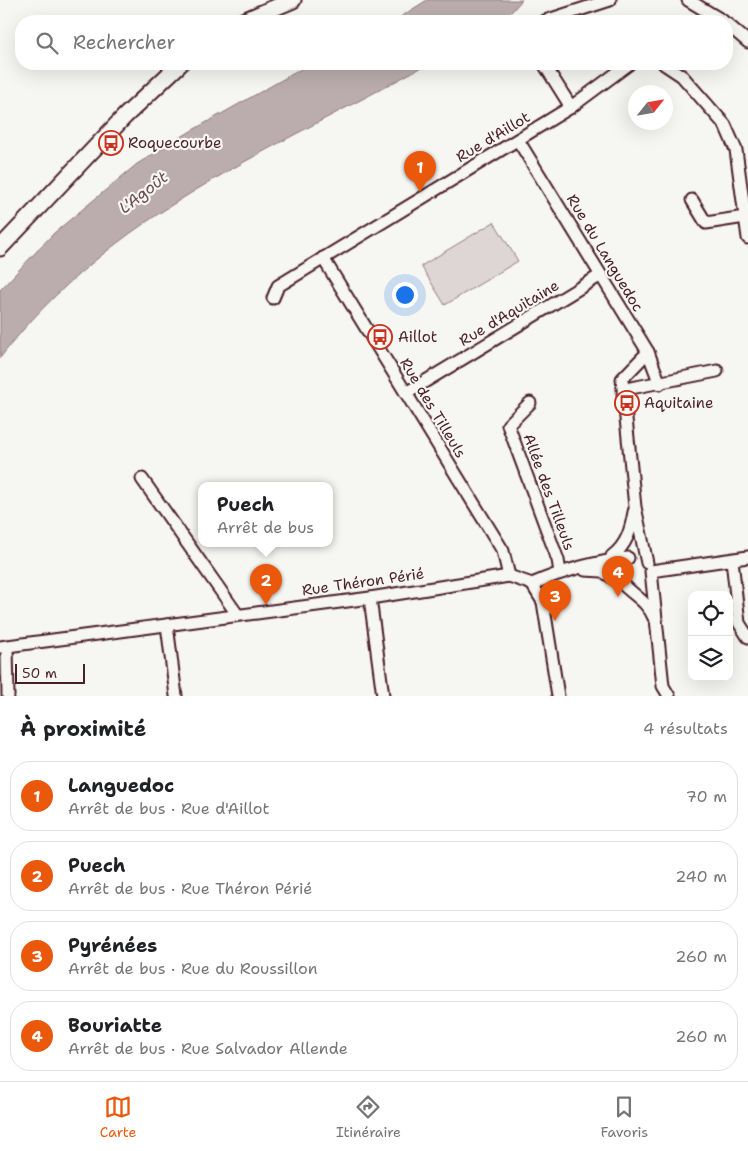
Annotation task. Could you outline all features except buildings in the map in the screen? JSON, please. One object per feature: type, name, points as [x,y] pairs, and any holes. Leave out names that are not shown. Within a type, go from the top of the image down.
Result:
[{"type":"main road","points":[[257,15],[293,0]]},
{"type":"main road","points":[[0,248],[125,116],[174,70]]},
{"type":"street","points":[[564,15],[610,0]]},
{"type":"street","points":[[688,0],[713,15]]},
{"type":"street","points":[[733,29],[748,42]]},
{"type":"street","points":[[548,70],[570,107]]},
{"type":"street","name":"Rue d'Aillot","points":[[273,298],[278,286],[518,140],[570,107],[621,70]]},
{"type":"street","points":[[673,70],[682,76],[725,125],[736,150],[748,238]]},
{"type":"street","name":"Rue du Languedoc","points":[[518,140],[648,352],[660,384]]},
{"type":"street","points":[[692,200],[706,223],[745,218]]},
{"type":"street","points":[[335,277],[336,261],[346,244]]},
{"type":"street","name":"Rue des Tilleuls","points":[[323,258],[503,551],[509,576]]},
{"type":"street","name":"Rue d'Aquitaine","points":[[406,393],[601,275]]},
{"type":"street","points":[[648,352],[622,379],[635,507],[649,567],[663,686],[669,696]]},
{"type":"street","points":[[623,394],[631,388],[716,372]]},
{"type":"street","name":"Allée des Tilleuls","points":[[530,403],[508,424],[558,560],[560,572]]},
{"type":"street","points":[[142,479],[237,614]]},
{"type":"street","points":[[625,586],[621,560],[635,507]]},
{"type":"street","points":[[558,696],[543,602],[532,584],[560,572],[605,561],[638,557],[649,567],[650,578],[644,587],[636,590],[625,586]]},
{"type":"street","points":[[649,567],[748,557]]},
{"type":"street","points":[[732,560],[740,623],[748,637]]},
{"type":"street","points":[[578,569],[602,571],[625,586],[649,605],[657,624]]},
{"type":"street","name":"Rue Théron Périé","points":[[4,647],[237,614],[370,598],[509,576],[532,584]]},
{"type":"street","points":[[370,598],[383,696]]},
{"type":"street","points":[[167,625],[176,696]]},
{"type":"street","points":[[4,647],[8,696]]},
{"type":"shaded area","points":[[494,222],[518,261],[445,305],[421,266]]},
{"type":"water","points":[[427,0],[522,0],[508,15],[403,15]]},
{"type":"water","name":"L'Agoût","points":[[299,70],[416,70],[254,157],[198,189],[144,224],[92,263],[44,307],[0,358],[0,290],[54,233],[137,164]]},
{"type":"place","name":"Roquecourbe","points":[[111,143]]},
{"type":"place","name":"Languedoc","points":[[420,192]]},
{"type":"place","name":"Aillot","points":[[380,337]]},
{"type":"place","name":"Aquitaine","points":[[627,403]]},
{"type":"place","name":"Bouriatte","points":[[618,597]]},
{"type":"place","name":"Puech","points":[[266,605]]},
{"type":"place","name":"Pyrénées","points":[[555,621]]}]
